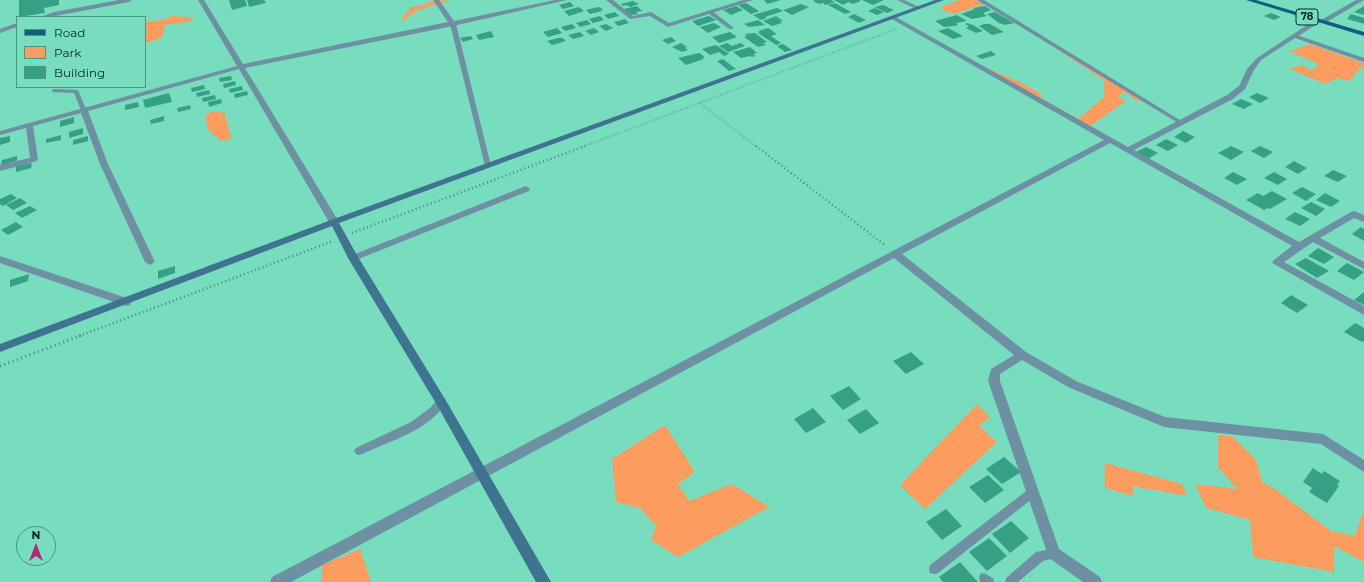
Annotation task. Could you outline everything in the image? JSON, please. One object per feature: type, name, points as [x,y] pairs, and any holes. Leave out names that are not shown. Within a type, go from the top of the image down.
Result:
[{"type":"main road","name":"78","points":[[1249,0],[1364,34]]},
{"type":"street","points":[[47,16],[129,0]]},
{"type":"street","points":[[201,0],[343,237],[353,258],[441,402],[544,582]]},
{"type":"street","points":[[436,0],[453,24]]},
{"type":"street","points":[[0,132],[240,67],[564,0]]},
{"type":"street","points":[[609,0],[632,18],[651,14],[668,25],[750,0]]},
{"type":"street","points":[[0,348],[126,302],[334,222],[940,0]]},
{"type":"street","points":[[1128,150],[1230,97],[1242,87],[1251,69],[1259,59],[1294,36],[1361,0]]},
{"type":"street","points":[[892,17],[1299,246]]},
{"type":"street","points":[[0,30],[16,25]]},
{"type":"street","points":[[83,109],[104,164],[150,262]]},
{"type":"street","points":[[0,168],[34,159],[29,124]]},
{"type":"street","points":[[277,582],[1109,140]]},
{"type":"street","points":[[353,258],[526,189]]},
{"type":"street","points":[[1364,219],[1354,214],[1299,246],[1276,262],[1364,311]]},
{"type":"street","points":[[1312,238],[1364,266]]},
{"type":"street","points":[[894,253],[1022,355],[1072,384],[1164,422],[1323,439],[1364,467]]},
{"type":"street","points":[[0,259],[126,302]]},
{"type":"street","points":[[1022,355],[995,372],[994,381],[1054,553],[1095,582]]},
{"type":"lane","points":[[900,0],[918,8]]},
{"type":"lane","points":[[980,0],[1180,122]]},
{"type":"lane","points":[[710,12],[731,28]]},
{"type":"lane","points":[[453,24],[488,166]]},
{"type":"lane","points":[[1294,36],[1364,60]]},
{"type":"lane","points":[[54,91],[76,91],[83,109]]},
{"type":"lane","points":[[359,451],[422,421],[434,411],[441,402]]},
{"type":"lane","points":[[934,569],[1033,492]]},
{"type":"lane","points":[[1010,582],[1040,556],[1054,553]]},
{"type":"path","points":[[0,366],[907,25]]},
{"type":"path","points":[[699,103],[894,253]]},
{"type":"green space","points":[[438,0],[450,1],[419,10],[413,13],[405,21],[401,20],[410,8]]},
{"type":"green space","points":[[959,0],[975,0],[984,4],[954,14],[941,9],[943,6]]},
{"type":"green space","points":[[172,16],[190,17],[193,21],[165,25],[162,38],[146,43],[146,22],[162,20]]},
{"type":"green space","points":[[1040,38],[1132,94],[1140,100],[1139,102],[1124,92],[1118,97],[1126,101],[1089,127],[982,66],[1020,82],[1041,94],[1041,98],[1078,119],[1104,97],[1104,80]]},
{"type":"green space","points":[[1310,44],[1364,64],[1349,81],[1337,78],[1326,84],[1289,69],[1302,65],[1312,70],[1319,64],[1289,51]]},
{"type":"green space","points":[[212,111],[225,113],[231,139],[221,141],[208,130],[205,116]]},
{"type":"green space","points":[[977,404],[990,417],[979,426],[997,442],[925,509],[900,485]]},
{"type":"green space","points":[[665,425],[695,472],[678,484],[689,501],[732,484],[769,507],[678,557],[651,540],[656,526],[640,508],[616,502],[612,459]]},
{"type":"green space","points":[[1218,435],[1232,436],[1256,460],[1262,482],[1275,489],[1331,531],[1355,536],[1362,514],[1364,515],[1364,562],[1334,546],[1334,572],[1253,557],[1250,520],[1206,508],[1195,484],[1237,489],[1218,467]]},
{"type":"green space","points":[[1105,463],[1182,484],[1187,496],[1133,486],[1133,496],[1105,488]]},
{"type":"green space","points":[[360,549],[371,582],[322,582],[322,565]]},
{"type":"building","points":[[19,0],[59,0],[59,5],[44,8],[45,13],[19,16]]},
{"type":"building","points":[[229,0],[245,0],[247,6],[232,10]]},
{"type":"building","points":[[247,0],[264,0],[266,3],[249,7]]},
{"type":"building","points":[[764,0],[781,0],[767,4]]},
{"type":"building","points":[[831,0],[835,2],[826,5],[813,1]]},
{"type":"building","points":[[834,0],[861,1],[853,4],[849,2],[843,5]]},
{"type":"building","points":[[862,0],[884,0],[873,5]]},
{"type":"building","points":[[633,1],[639,4],[630,7],[627,5],[623,6],[621,4]]},
{"type":"building","points":[[570,2],[574,6],[563,9],[559,5]]},
{"type":"building","points":[[746,3],[759,11],[751,14],[738,5]]},
{"type":"building","points":[[835,3],[851,12],[845,14],[828,5]]},
{"type":"building","points":[[801,4],[809,7],[792,15],[783,10]]},
{"type":"building","points":[[883,5],[894,10],[887,13],[875,7]]},
{"type":"building","points":[[637,6],[642,11],[636,12],[638,14],[631,15],[624,9]]},
{"type":"building","points":[[736,6],[743,10],[731,15],[723,10]]},
{"type":"building","points":[[985,6],[991,10],[983,13],[987,16],[972,19],[961,14],[975,9],[973,8]]},
{"type":"building","points":[[1364,6],[1364,15],[1354,12]]},
{"type":"building","points":[[579,7],[584,11],[569,16],[564,11]]},
{"type":"building","points":[[598,7],[603,9],[601,10],[602,11],[590,14],[586,10]]},
{"type":"building","points":[[777,8],[783,11],[765,17],[767,18],[761,20],[753,15]]},
{"type":"building","points":[[875,8],[884,12],[877,15],[868,11]]},
{"type":"building","points":[[615,12],[619,16],[608,19],[604,15]]},
{"type":"building","points":[[995,12],[1014,23],[1005,25],[999,23],[987,14]]},
{"type":"building","points":[[1271,13],[1281,17],[1274,20],[1264,16]]},
{"type":"building","points":[[854,14],[866,20],[859,23],[848,17]]},
{"type":"building","points":[[1351,14],[1364,18],[1364,24],[1347,19]]},
{"type":"building","points":[[957,15],[967,21],[956,23],[958,25],[944,27],[935,21]]},
{"type":"building","points":[[600,16],[604,20],[593,23],[589,19]]},
{"type":"building","points":[[709,16],[716,20],[698,26],[692,21]]},
{"type":"building","points":[[776,16],[783,21],[780,21],[782,23],[772,26],[763,21]]},
{"type":"building","points":[[625,19],[629,23],[618,26],[614,22]]},
{"type":"building","points":[[587,20],[591,24],[580,27],[576,23]]},
{"type":"building","points":[[758,20],[765,25],[749,27],[744,24]]},
{"type":"building","points":[[714,23],[721,27],[708,33],[700,27]]},
{"type":"building","points":[[967,23],[983,31],[976,33],[966,28],[969,26],[965,24]]},
{"type":"building","points":[[572,24],[576,28],[565,31],[561,27]]},
{"type":"building","points":[[606,24],[613,28],[606,31],[599,26]]},
{"type":"building","points":[[990,24],[1004,32],[992,35],[979,26]]},
{"type":"building","points":[[557,28],[562,33],[548,37],[543,32]]},
{"type":"building","points":[[594,28],[599,32],[591,35],[585,31]]},
{"type":"building","points":[[768,28],[777,34],[771,36],[781,43],[776,45],[758,33],[760,32],[758,31]]},
{"type":"building","points":[[948,28],[963,36],[953,39],[938,31]]},
{"type":"building","points":[[491,31],[494,37],[479,40],[476,35]]},
{"type":"building","points":[[580,32],[584,36],[573,39],[568,35]]},
{"type":"building","points":[[730,32],[737,37],[719,43],[712,37]]},
{"type":"building","points":[[755,33],[767,42],[763,43],[766,45],[758,47],[744,37],[747,36],[745,34]]},
{"type":"building","points":[[471,36],[473,39],[463,42],[460,38]]},
{"type":"building","points":[[671,37],[676,41],[668,44],[662,40]]},
{"type":"building","points":[[563,38],[566,41],[552,45],[547,41]]},
{"type":"building","points":[[681,43],[687,47],[685,48],[688,50],[682,52],[672,47]]},
{"type":"building","points":[[727,43],[732,46],[741,43],[745,46],[728,52],[719,46]]},
{"type":"building","points":[[783,44],[792,50],[785,52],[777,46]]},
{"type":"building","points":[[716,45],[729,54],[724,56],[719,52],[710,55],[702,49]]},
{"type":"building","points":[[750,47],[757,53],[753,54],[756,56],[741,58],[733,52]]},
{"type":"building","points":[[991,51],[996,55],[982,59],[976,56]]},
{"type":"building","points":[[699,53],[705,57],[702,58],[704,59],[686,65],[678,58]]},
{"type":"building","points":[[723,59],[736,69],[729,71],[717,61]]},
{"type":"building","points":[[231,76],[232,80],[220,82],[219,78]]},
{"type":"building","points":[[235,81],[236,85],[224,88],[223,84]]},
{"type":"building","points":[[204,85],[205,89],[192,92],[191,88]]},
{"type":"building","points":[[242,86],[243,90],[230,93],[229,89]]},
{"type":"building","points":[[209,90],[210,94],[197,97],[196,93]]},
{"type":"building","points":[[247,91],[248,95],[235,98],[234,94]]},
{"type":"building","points":[[169,93],[172,102],[145,108],[143,100]]},
{"type":"building","points":[[1257,93],[1269,98],[1260,103],[1249,97]]},
{"type":"building","points":[[215,95],[216,99],[203,102],[202,98]]},
{"type":"building","points":[[221,99],[222,103],[209,107],[208,102]]},
{"type":"building","points":[[1241,99],[1253,104],[1244,109],[1232,104]]},
{"type":"building","points":[[138,102],[139,107],[125,110],[125,105]]},
{"type":"building","points":[[190,105],[191,109],[178,112],[177,108]]},
{"type":"building","points":[[164,116],[164,121],[151,124],[150,120]]},
{"type":"building","points":[[74,117],[74,123],[60,127],[60,121]]},
{"type":"building","points":[[83,128],[83,134],[69,138],[69,132]]},
{"type":"building","points":[[1183,131],[1195,137],[1186,143],[1174,137]]},
{"type":"building","points":[[61,135],[61,140],[46,143],[46,139]]},
{"type":"building","points":[[10,136],[10,142],[0,145],[0,138]]},
{"type":"building","points":[[88,136],[88,141],[73,145],[73,140]]},
{"type":"building","points":[[1166,139],[1178,145],[1168,151],[1156,145]]},
{"type":"building","points":[[1231,146],[1244,152],[1231,160],[1218,153]]},
{"type":"building","points":[[1260,146],[1273,152],[1264,158],[1251,151]]},
{"type":"building","points":[[1146,147],[1158,153],[1148,159],[1136,152]]},
{"type":"building","points":[[17,156],[17,161],[1,165],[2,160]]},
{"type":"building","points":[[1294,161],[1307,168],[1298,174],[1285,167]]},
{"type":"building","points":[[32,163],[31,168],[16,172],[16,166]]},
{"type":"building","points":[[1333,170],[1347,176],[1338,182],[1324,176]]},
{"type":"building","points":[[1233,172],[1247,179],[1237,185],[1224,178]]},
{"type":"building","points":[[1274,172],[1287,179],[1278,185],[1264,178]]},
{"type":"building","points":[[1302,187],[1316,194],[1306,201],[1292,193]]},
{"type":"building","points":[[1272,191],[1287,199],[1270,209],[1268,208],[1264,210],[1246,200],[1258,193],[1263,196]]},
{"type":"building","points":[[1325,193],[1340,201],[1331,207],[1316,200]]},
{"type":"building","points":[[11,194],[17,198],[3,206],[0,204],[0,199]]},
{"type":"building","points":[[20,198],[27,203],[13,210],[6,205]]},
{"type":"building","points":[[1311,202],[1325,209],[1316,216],[1301,208]]},
{"type":"building","points":[[30,206],[37,210],[22,218],[15,213]]},
{"type":"building","points":[[1295,212],[1310,219],[1300,226],[1285,219]]},
{"type":"building","points":[[16,222],[23,227],[8,235],[1,230]]},
{"type":"building","points":[[1361,227],[1364,229],[1364,241],[1352,234]]},
{"type":"building","points":[[1318,248],[1334,257],[1324,264],[1308,256]]},
{"type":"building","points":[[1306,258],[1329,271],[1317,278],[1295,264]]},
{"type":"building","points":[[1347,263],[1364,272],[1354,280],[1337,271]]},
{"type":"building","points":[[175,266],[175,273],[158,279],[158,271]]},
{"type":"building","points":[[29,274],[28,281],[10,287],[10,280]]},
{"type":"building","points":[[1364,292],[1364,305],[1354,300]]},
{"type":"building","points":[[1291,295],[1308,305],[1297,313],[1281,303]]},
{"type":"building","points":[[1355,323],[1364,328],[1364,341],[1362,342],[1344,332]]},
{"type":"building","points":[[911,352],[924,364],[906,374],[893,361]]},
{"type":"building","points":[[849,386],[861,399],[843,410],[830,396]]},
{"type":"building","points":[[813,408],[826,422],[806,433],[794,419]]},
{"type":"building","points":[[866,409],[879,423],[860,434],[847,420]]},
{"type":"building","points":[[1004,457],[1021,472],[1002,484],[986,469]]},
{"type":"building","points":[[1313,468],[1322,474],[1324,471],[1340,481],[1337,485],[1339,486],[1327,503],[1309,492],[1312,488],[1303,482]]},
{"type":"building","points":[[988,475],[1004,490],[985,503],[969,487]]},
{"type":"building","points":[[946,509],[962,526],[942,540],[926,522]]},
{"type":"building","points":[[1011,521],[1029,538],[1010,553],[992,534]]},
{"type":"building","points":[[989,538],[1007,556],[987,571],[969,552]]},
{"type":"building","points":[[960,562],[978,582],[943,582],[939,577]]}]
